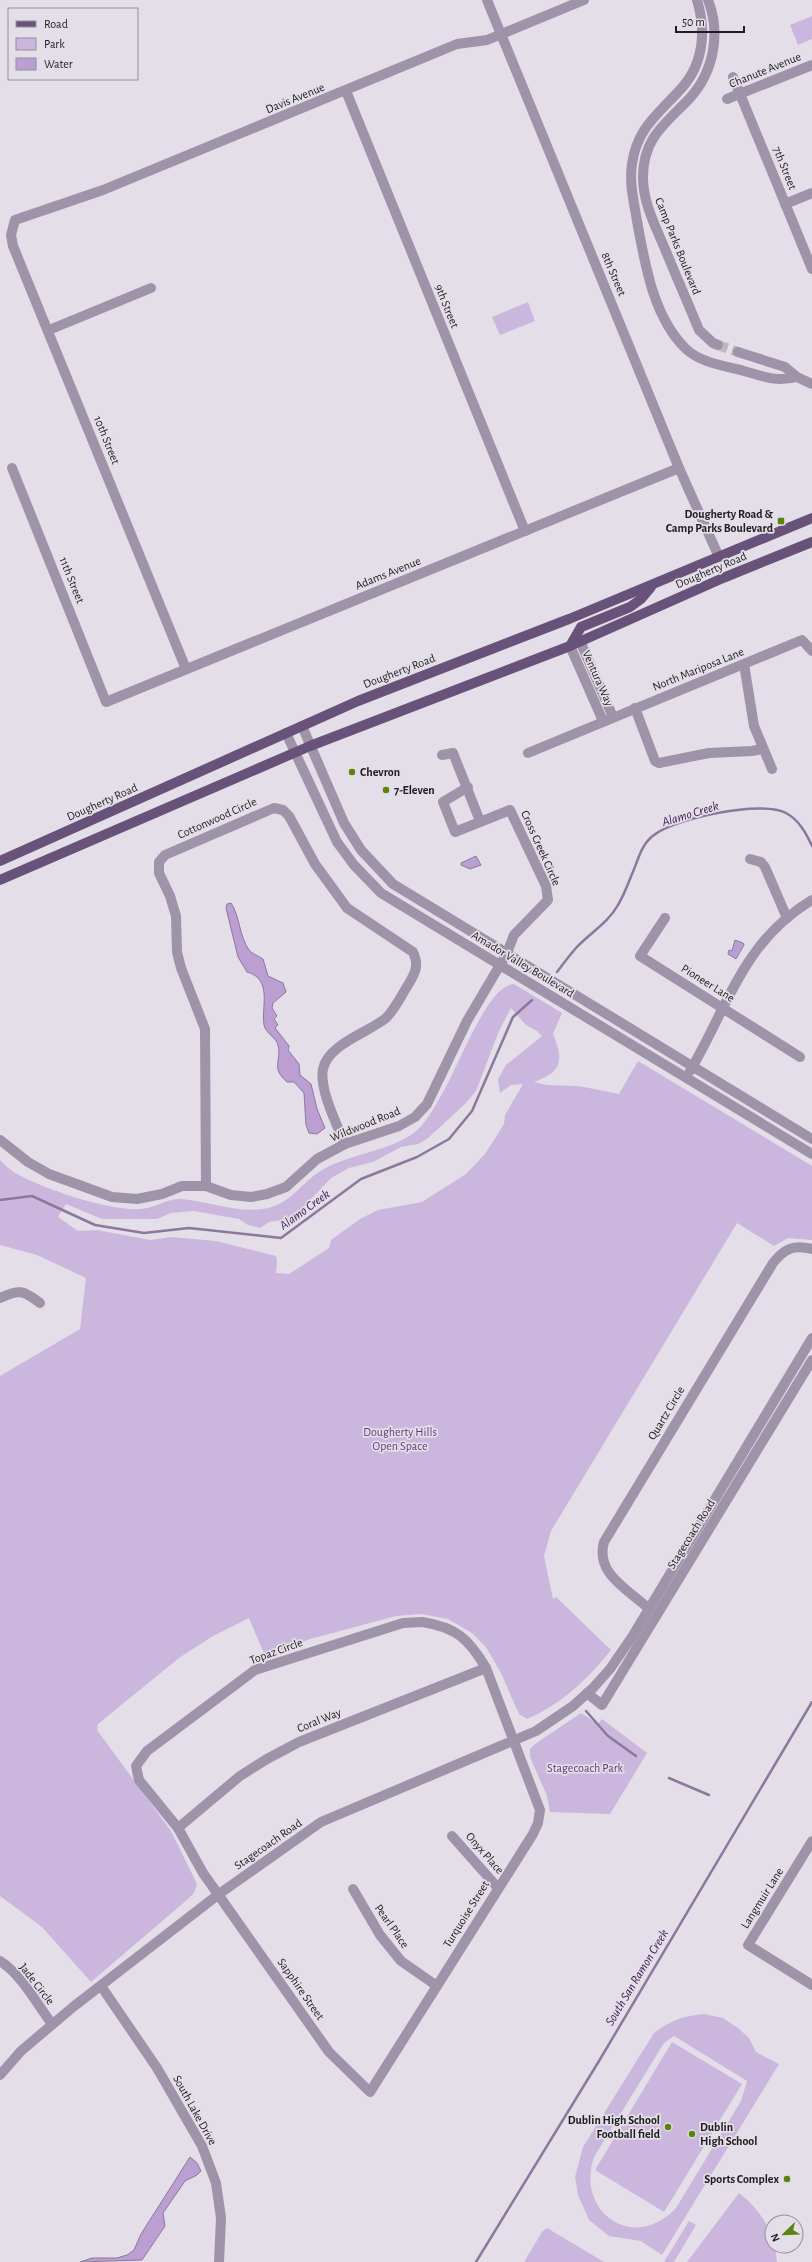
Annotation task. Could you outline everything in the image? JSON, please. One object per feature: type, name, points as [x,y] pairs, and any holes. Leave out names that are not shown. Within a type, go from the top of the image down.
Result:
[{"type":"main road","name":"Dougherty Road","points":[[0,861],[358,701],[652,585],[812,518]]},
{"type":"main road","name":"Dougherty Road","points":[[0,880],[310,746],[570,646],[723,578],[812,542]]},
{"type":"main road","points":[[570,646],[581,627],[630,607],[641,599],[652,585]]},
{"type":"street","name":"8th Street","points":[[487,0],[679,468],[720,557]]},
{"type":"street","name":"Davis Avenue","points":[[15,220],[103,190],[458,44],[477,43],[502,35],[584,0]]},
{"type":"street","name":"Camp Parks Boulevard","points":[[697,0],[703,21],[702,49],[693,72],[678,92],[650,119],[638,140],[632,164],[632,189],[647,274],[668,326],[686,350],[704,361],[781,381],[797,377]]},
{"type":"street","name":"Camp Parks Boulevard","points":[[708,0],[712,11],[716,34],[713,52],[704,78],[689,98],[658,129],[647,151],[643,176],[644,200],[699,330],[713,343],[718,345]]},
{"type":"street","name":"Chanute Avenue","points":[[727,100],[812,65]]},
{"type":"street","name":"7th Street","points":[[733,77],[812,269]]},
{"type":"street","name":"9th Street","points":[[346,91],[525,531]]},
{"type":"street","points":[[785,204],[812,193]]},
{"type":"street","name":"10th Street","points":[[15,220],[11,235],[13,246],[49,330],[186,669]]},
{"type":"street","points":[[49,330],[151,288]]},
{"type":"street","points":[[738,352],[785,366],[797,377],[812,384]]},
{"type":"street","name":"11th Street","points":[[12,468],[106,702]]},
{"type":"street","name":"Adams Avenue","points":[[106,702],[679,468]]},
{"type":"street","name":"North Mariposa Lane","points":[[528,753],[802,640],[812,651]]},
{"type":"street","name":"Ventura Way","points":[[580,641],[613,717]]},
{"type":"street","name":"Ventura Way","points":[[570,646],[603,721]]},
{"type":"street","points":[[744,664],[754,726],[762,749],[772,769]]},
{"type":"street","points":[[635,708],[655,761],[660,763],[709,753],[752,752],[762,749]]},
{"type":"street","name":"Amador Valley Boulevard","points":[[302,726],[344,823],[361,850],[393,884],[812,1139]]},
{"type":"street","name":"Amador Valley Boulevard","points":[[286,733],[337,842],[354,865],[381,893],[812,1154]]},
{"type":"street","points":[[442,755],[453,753],[468,787],[480,821]]},
{"type":"street","name":"Cross Creek Circle","points":[[468,787],[443,802],[455,832],[510,810],[546,886],[548,900],[514,935],[507,953]]},
{"type":"street","name":"Cottonwood Circle","points":[[206,1186],[206,1029],[181,968],[177,952],[176,916],[170,896],[159,873],[159,862],[165,855],[274,808],[283,810],[289,816],[315,864],[347,908],[413,952],[417,962],[416,972],[391,1012],[384,1019],[333,1051],[323,1069],[324,1085],[330,1107],[345,1144]]},
{"type":"street","points":[[750,859],[761,862],[765,867],[787,918]]},
{"type":"street","points":[[686,1077],[703,1049],[722,1007],[763,940],[787,918],[810,902]]},
{"type":"street","name":"Pioneer Lane","points":[[665,918],[640,956],[800,1058]]},
{"type":"street","name":"Wildwood Road","points":[[0,1140],[28,1162],[49,1174],[112,1197],[137,1199],[162,1194],[182,1186],[206,1186],[231,1195],[251,1197],[267,1194],[286,1187],[317,1159],[345,1144],[399,1126],[415,1117],[427,1104],[467,1021],[507,953]]},
{"type":"street","name":"Quartz Circle","points":[[648,1608],[610,1575],[601,1559],[604,1542],[773,1263],[787,1249],[803,1247],[812,1249]]},
{"type":"street","points":[[0,1298],[13,1292],[26,1292],[40,1303]]},
{"type":"street","name":"Stagecoach Road","points":[[0,2075],[21,2051],[52,2024],[219,1894],[321,1822],[516,1741],[556,1719],[587,1693],[610,1669],[812,1338]]},
{"type":"street","name":"Stagecoach Road","points":[[587,1693],[602,1705],[812,1360]]},
{"type":"street","points":[[788,1377],[798,1383]]},
{"type":"street","points":[[717,1494],[728,1500]]},
{"type":"street","points":[[664,1581],[674,1586]]},
{"type":"street","name":"Topaz Circle","points":[[219,1894],[204,1873],[178,1828],[139,1780],[136,1766],[147,1751],[255,1670],[403,1623],[422,1622],[442,1625],[460,1634],[474,1647],[486,1668],[516,1741]]},
{"type":"street","name":"Coral Way","points":[[178,1828],[240,1776],[299,1742],[486,1668]]},
{"type":"street","name":"Turquoise Street","points":[[370,2092],[533,1834],[538,1822],[540,1810],[516,1741]]},
{"type":"street","name":"Onyx Place","points":[[452,1836],[498,1888]]},
{"type":"street","name":"Langmuir Lane","points":[[812,1841],[748,1945],[812,1984]]},
{"type":"street","name":"Pearl Place","points":[[353,1889],[380,1935],[401,1961],[437,1986]]},
{"type":"street","name":"Sapphire Street","points":[[219,1894],[329,2052],[370,2092]]},
{"type":"street","name":"Jade Circle","points":[[0,1961],[22,1982],[52,2024]]},
{"type":"street","name":"South Lake Drive","points":[[101,1986],[157,2068],[202,2146],[216,2183],[220,2211],[219,2262]]},
{"type":"green space","points":[[812,16],[812,39],[798,45],[790,25]]},
{"type":"green space","points":[[528,302],[535,321],[500,335],[492,317]]},
{"type":"green space","name":"Dougherty Hills Open Space","points":[[514,984],[562,1013],[553,1034],[559,1051],[558,1064],[555,1070],[550,1074],[534,1082],[547,1085],[579,1086],[619,1094],[638,1061],[812,1166],[812,1240],[788,1238],[774,1246],[737,1223],[551,1531],[544,1556],[553,1599],[556,1597],[611,1650],[574,1690],[552,1706],[527,1719],[519,1714],[501,1673],[486,1647],[472,1633],[448,1619],[421,1614],[396,1616],[310,1639],[265,1656],[249,1618],[213,1636],[179,1658],[98,1724],[97,1730],[171,1831],[197,1884],[194,1893],[188,1899],[91,1982],[42,1927],[0,1896],[0,1376],[80,1329],[86,1278],[37,1255],[0,1245],[0,1160],[15,1173],[44,1186],[61,1193],[112,1207],[141,1209],[171,1200],[181,1199],[253,1210],[273,1207],[288,1199],[322,1170],[344,1160],[401,1141],[411,1135],[425,1122],[438,1102],[475,1027],[488,1006],[501,990]],"holes":[[[511,1008],[526,1025],[537,1031],[542,1036],[506,1065],[498,1079],[500,1093],[511,1085],[523,1084],[505,1115],[504,1124],[485,1154],[466,1174],[422,1202],[378,1210],[360,1219],[331,1240],[329,1248],[289,1274],[276,1273],[276,1256],[216,1241],[171,1237],[150,1240],[97,1230],[78,1231],[58,1217],[66,1204],[102,1219],[157,1219],[171,1213],[194,1211],[239,1219],[248,1225],[260,1228],[269,1222],[293,1218],[331,1178],[349,1168],[373,1162],[401,1147],[418,1144],[427,1139],[465,1104],[476,1091],[499,1031]]]},
{"type":"green space","name":"Stagecoach Park","points":[[581,1713],[598,1724],[602,1719],[647,1753],[610,1814],[550,1812],[547,1796],[530,1757],[530,1749],[535,1744]]},
{"type":"green space","points":[[704,2014],[723,2018],[738,2028],[749,2038],[756,2052],[779,2064],[662,2255],[641,2241],[609,2236],[589,2220],[578,2195],[575,2177],[583,2147],[654,2033],[678,2019]],"holes":[[[674,2036],[747,2081],[741,2101],[676,2208],[660,2221],[643,2227],[627,2226],[612,2220],[601,2210],[593,2195],[590,2177],[594,2157],[664,2043]]]},
{"type":"green space","name":"Dublin High School Football field","points":[[672,2042],[742,2084],[664,2212],[595,2170]]},
{"type":"green space","points":[[739,2193],[762,2216],[764,2220],[764,2254],[776,2254],[777,2262],[687,2262]]},
{"type":"green space","points":[[689,2221],[696,2225],[674,2262],[664,2262]]},
{"type":"green space","points":[[547,2228],[604,2262],[524,2262],[542,2232]]},
{"type":"water","points":[[476,856],[481,865],[470,869],[461,865],[461,863]]},
{"type":"water","points":[[231,903],[236,914],[243,939],[249,950],[263,959],[268,976],[283,983],[286,992],[273,1003],[272,1008],[277,1016],[274,1019],[278,1025],[275,1028],[289,1046],[288,1050],[299,1064],[300,1075],[311,1084],[317,1109],[325,1128],[317,1134],[309,1133],[306,1125],[304,1093],[294,1082],[287,1082],[279,1072],[278,1045],[264,1025],[263,987],[255,976],[247,972],[238,957],[226,908],[227,904]]},
{"type":"water","points":[[735,940],[743,943],[744,945],[736,959],[728,954],[729,950],[732,951]]},
{"type":"water","points":[[190,2157],[197,2163],[201,2171],[197,2175],[185,2181],[163,2213],[165,2226],[142,2260],[80,2262],[92,2258],[117,2258],[127,2255],[134,2250],[141,2234]]},
{"type":"waterway","name":"Alamo Creek","points":[[557,972],[576,948],[604,923],[614,911],[624,893],[640,853],[646,843],[654,835],[665,829],[699,817],[719,813],[739,810],[774,810],[786,813],[795,819],[805,832],[812,846]]},
{"type":"waterway","name":"Alamo Creek","points":[[0,1200],[32,1196],[95,1225],[144,1233],[189,1228],[281,1238],[361,1179],[417,1157],[449,1139],[472,1111],[513,1017],[532,1000]]},
{"type":"waterway","name":"South San Ramon Creek","points":[[476,2262],[599,2061],[812,1702]]},
{"type":"waterway","points":[[586,1711],[608,1736],[636,1756]]},
{"type":"waterway","points":[[669,1778],[709,1795]]},
{"type":"tunnel","points":[[718,345],[738,352]]},
{"type":"place","name":"Dougherty Road & Camp Parks Boulevard","points":[[781,521]]},
{"type":"place","name":"Chevron","points":[[352,772]]},
{"type":"place","name":"7-Eleven","points":[[386,790]]},
{"type":"place","name":"Dublin High School Football field","points":[[668,2127]]},
{"type":"place","name":"Dublin High School","points":[[692,2134]]},
{"type":"place","name":"Sports Complex","points":[[787,2179]]}]
